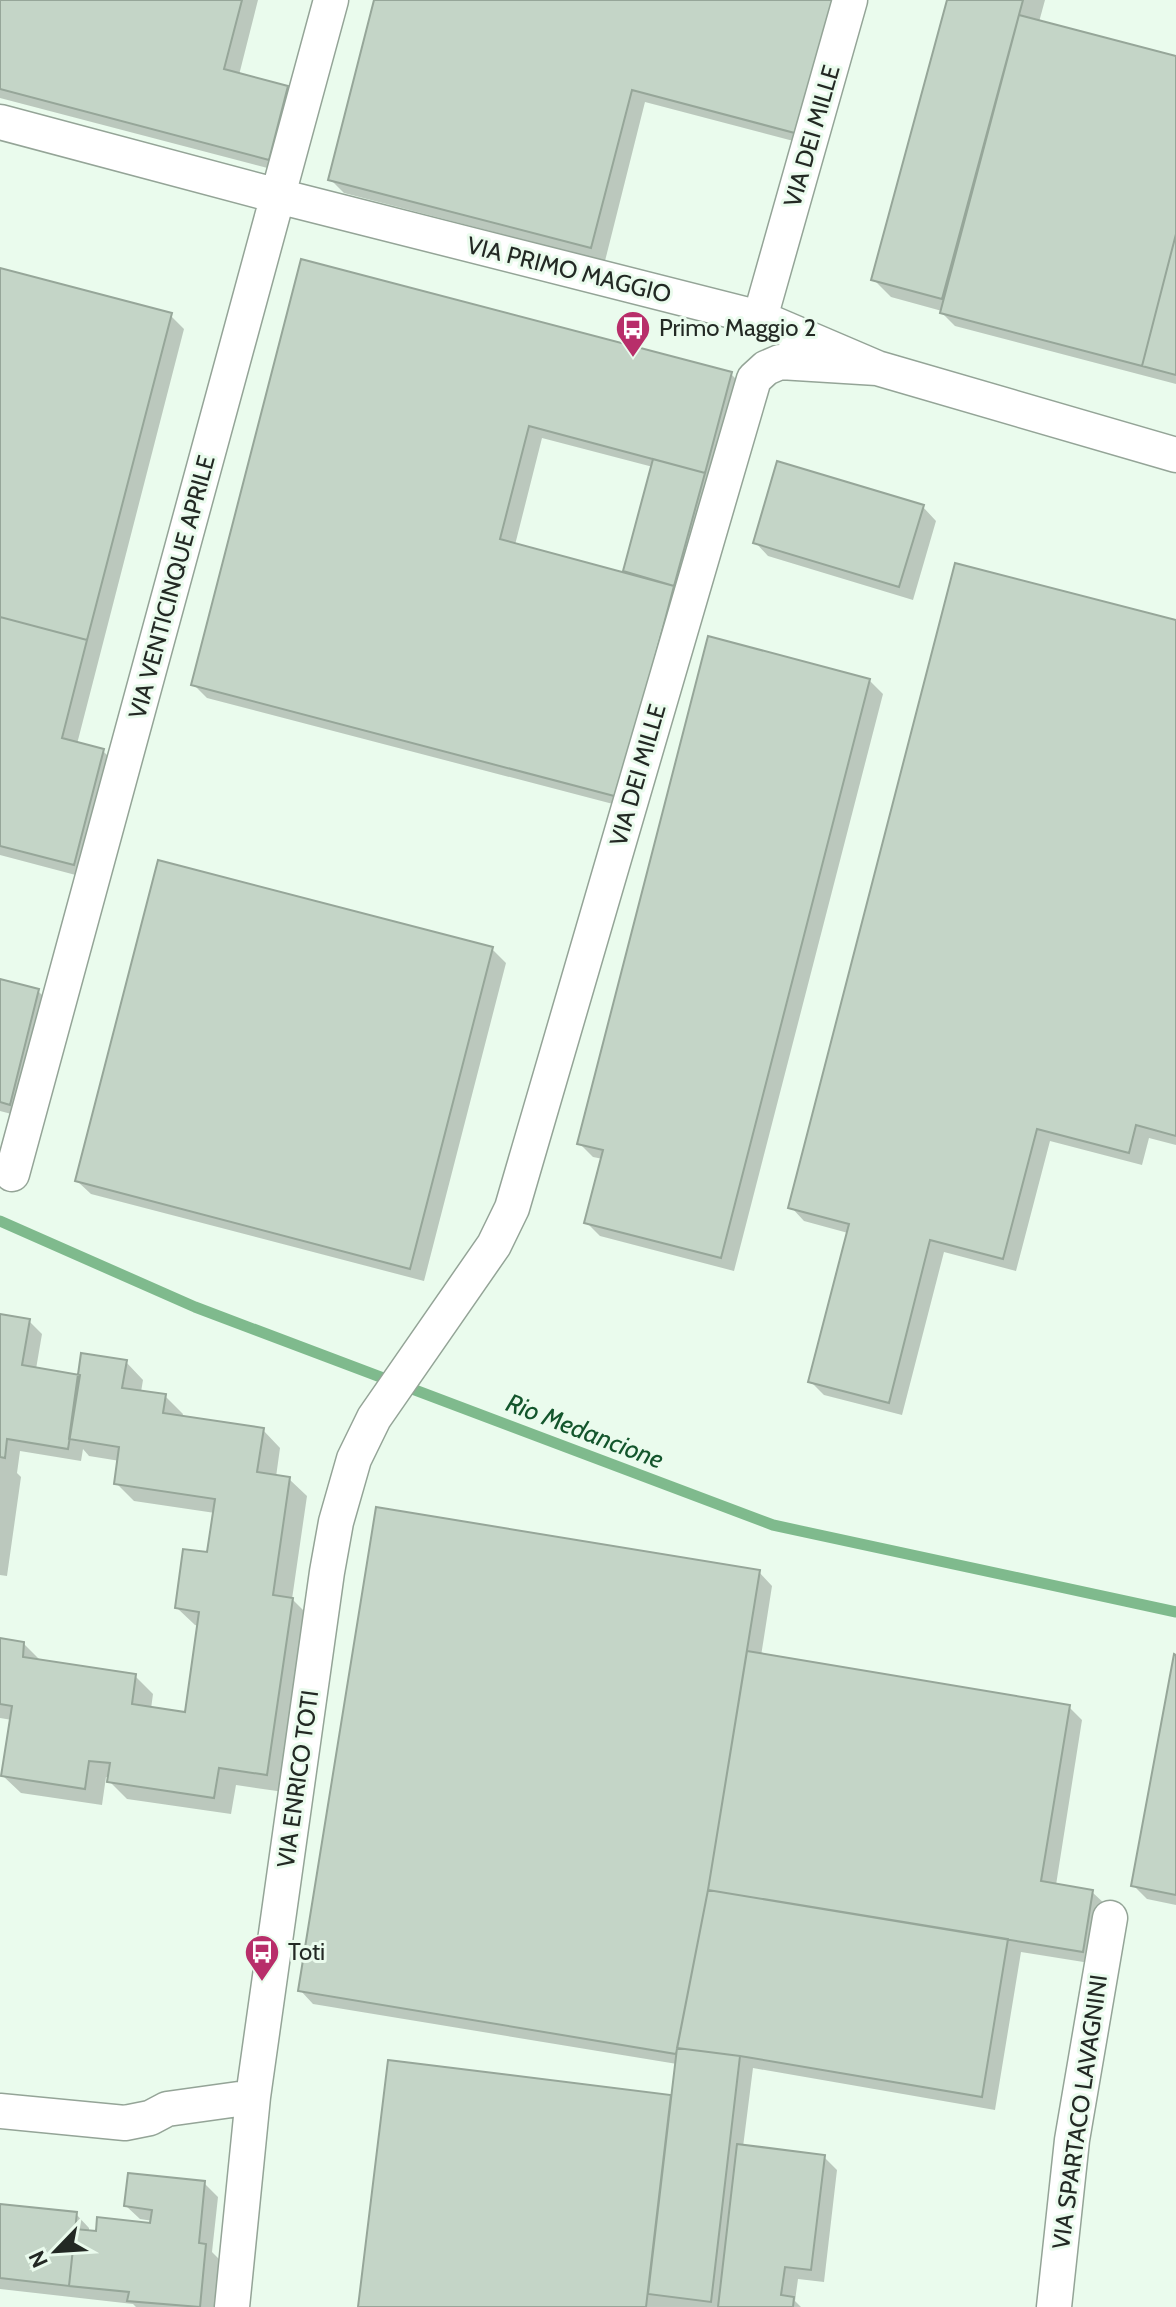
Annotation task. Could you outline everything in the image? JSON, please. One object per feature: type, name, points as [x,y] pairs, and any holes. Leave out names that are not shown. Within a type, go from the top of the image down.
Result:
[{"type":"street","name":"VIA VENTICINQUE APRILE","points":[[12,1174],[331,0]]},
{"type":"street","name":"VIA DEI MILLE","points":[[760,318],[850,0]]},
{"type":"street","name":"VIA PRIMO MAGGIO","points":[[0,122],[760,318],[877,368],[1176,455]]},
{"type":"street","name":"VIA DEI MILLE","points":[[467,1287],[494,1245],[512,1208],[754,379],[766,368],[780,362],[877,368]]},
{"type":"street","name":"VIA ENRICO TOTI","points":[[232,2307],[253,2097],[336,1522],[354,1459],[374,1418],[467,1287]]},
{"type":"street","name":"VIA SPARTACO LAVAGNINI","points":[[1054,2307],[1072,2140],[1110,1918]]},
{"type":"street","points":[[0,2111],[125,2123],[150,2118],[167,2109],[253,2097]]},
{"type":"building","points":[[0,0],[242,0],[224,69],[288,86],[269,160],[0,89]]},
{"type":"building","points":[[374,0],[841,0],[806,136],[632,90],[591,248],[328,180]]},
{"type":"building","points":[[947,0],[1023,0],[942,299],[871,280]]},
{"type":"building","points":[[1019,15],[1176,56],[1176,234],[1142,366],[940,313]]},
{"type":"building","points":[[1176,234],[1176,375],[1142,366]]},
{"type":"building","points":[[301,259],[732,372],[705,473],[529,426],[500,539],[674,586],[618,797],[191,685]]},
{"type":"building","points":[[0,268],[172,313],[87,640],[0,617]]},
{"type":"building","points":[[653,459],[705,473],[674,586],[623,571]]},
{"type":"building","points":[[777,461],[924,505],[899,587],[753,543]]},
{"type":"building","points":[[955,563],[1176,620],[1176,1136],[1136,1125],[1129,1153],[1037,1129],[1003,1259],[930,1240],[889,1403],[808,1382],[849,1224],[788,1208]]},
{"type":"building","points":[[0,617],[87,640],[62,738],[104,749],[74,865],[0,846]]},
{"type":"building","points":[[708,636],[870,679],[721,1258],[584,1223],[603,1150],[577,1144]]},
{"type":"building","points":[[158,860],[493,947],[410,1269],[75,1181]]},
{"type":"building","points":[[0,979],[39,989],[10,1105],[0,1102]]},
{"type":"building","points":[[0,1314],[30,1319],[22,1365],[80,1375],[68,1449],[7,1439],[5,1458],[0,1457]]},
{"type":"building","points":[[81,1353],[127,1360],[122,1388],[166,1394],[163,1413],[264,1428],[257,1472],[290,1477],[273,1595],[293,1598],[267,1775],[219,1768],[214,1798],[107,1782],[110,1763],[89,1761],[85,1789],[1,1776],[12,1706],[0,1704],[0,1638],[24,1642],[23,1657],[136,1674],[132,1704],[185,1712],[199,1612],[175,1608],[183,1549],[207,1552],[215,1499],[114,1484],[119,1447],[69,1439]]},
{"type":"building","points":[[376,1507],[760,1570],[708,1890],[676,2054],[298,1991]]},
{"type":"building","points":[[747,1651],[1070,1705],[1041,1881],[1093,1890],[1083,1952],[708,1890]]},
{"type":"building","points":[[1176,1655],[1176,1895],[1131,1886]]},
{"type":"building","points":[[708,1890],[1008,1939],[982,2097],[677,2048]]},
{"type":"building","points":[[677,2048],[740,2056],[711,2302],[648,2294]]},
{"type":"building","points":[[388,2060],[671,2095],[646,2307],[358,2307]]},
{"type":"building","points":[[737,2144],[825,2155],[811,2270],[785,2267],[781,2295],[794,2297],[793,2307],[718,2307]]},
{"type":"building","points":[[128,2173],[205,2181],[199,2243],[206,2244],[200,2307],[127,2301],[129,2292],[69,2286],[75,2229],[96,2231],[97,2217],[150,2223],[152,2210],[124,2206]]},
{"type":"building","points":[[0,2204],[77,2212],[69,2286],[0,2278]]},
{"type":"waterway","name":"Rio Medancione","points":[[0,1221],[195,1307],[773,1525],[1176,1612]]},
{"type":"place","name":"Primo Maggio 2","points":[[633,359]]},
{"type":"place","name":"Toti","points":[[262,1983]]}]
